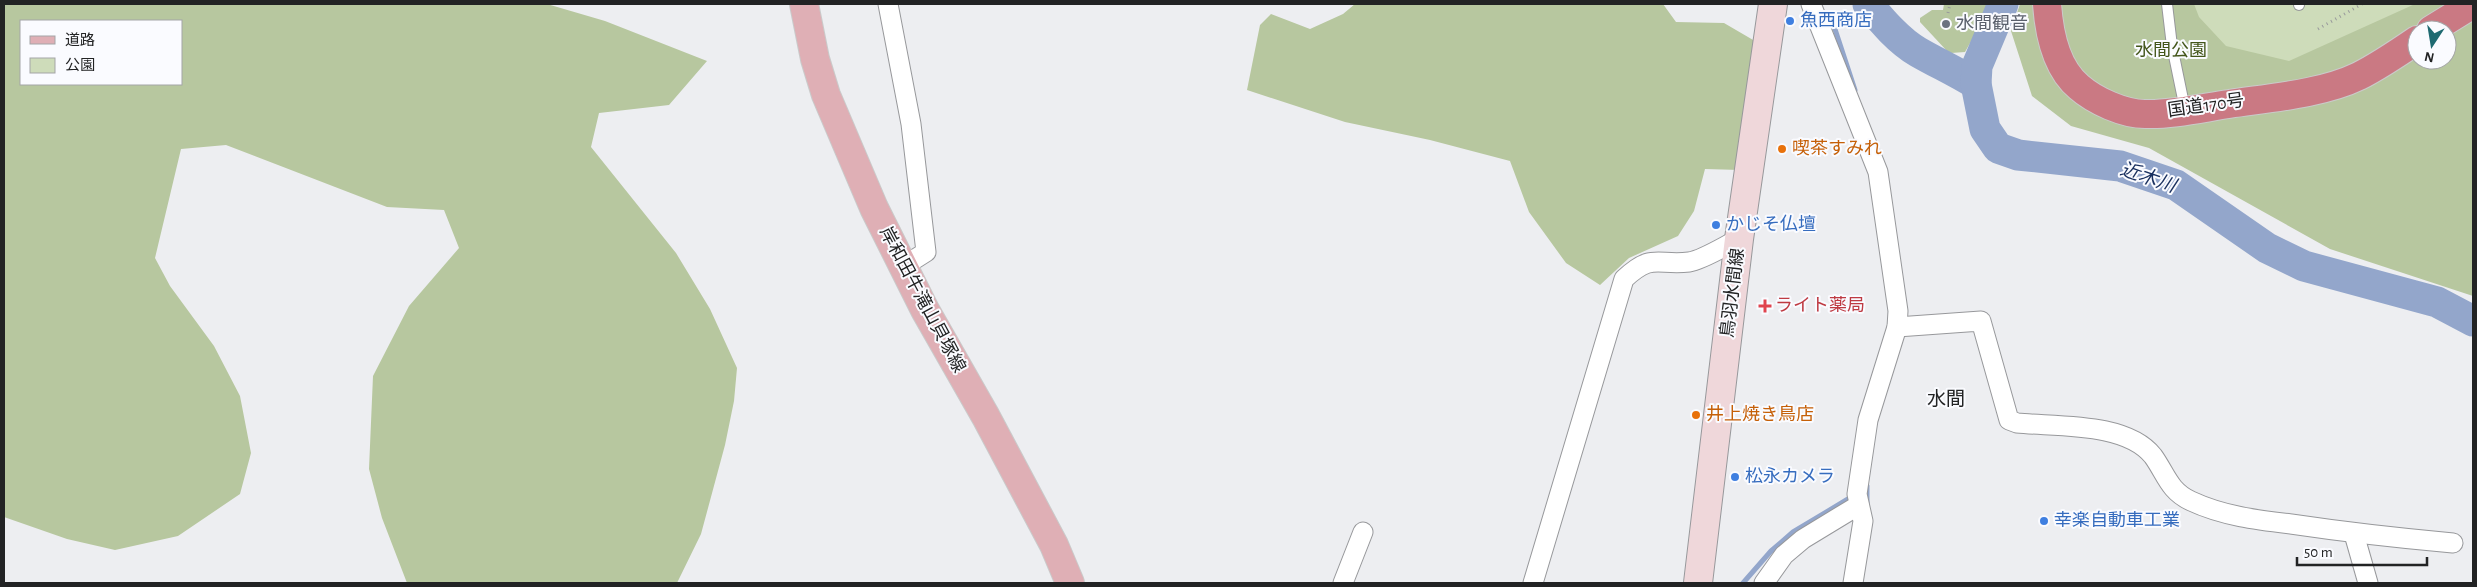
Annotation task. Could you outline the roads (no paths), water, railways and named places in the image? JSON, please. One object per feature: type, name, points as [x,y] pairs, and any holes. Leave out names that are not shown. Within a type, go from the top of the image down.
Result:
[{"type":"highway","name":"国道170号","points":[[2047,4],[2049,28],[2057,52],[2078,87],[2097,100],[2122,109],[2145,114],[2186,110],[2334,85],[2358,76],[2407,46]]},
{"type":"highway","points":[[2447,20],[2473,4]]},
{"type":"main road","name":"岸和田牛滝山貝塚線","points":[[804,4],[815,59],[826,95],[855,167],[925,310],[986,417],[1054,545],[1070,583]]},
{"type":"street","points":[[888,4],[911,124],[926,252],[904,266]]},
{"type":"street","name":"鳥羽水間線","points":[[1698,583],[1739,239],[1773,4]]},
{"type":"street","points":[[1810,4],[1878,172],[1896,286],[1897,327],[1868,420],[1857,494],[1863,521],[1853,583]]},
{"type":"street","points":[[1533,583],[1624,279],[1639,265],[1660,260],[1690,262],[1739,239]]},
{"type":"street","points":[[1897,327],[1980,321],[2009,420],[2017,423],[2120,434],[2140,443],[2153,456],[2169,485],[2190,501],[2230,516],[2354,534],[2453,543]]},
{"type":"street","points":[[1764,583],[1784,555],[1803,539],[1859,505]]},
{"type":"street","points":[[1343,583],[1363,532]]},
{"type":"street","points":[[2354,534],[2368,583]]},
{"type":"lane","points":[[2167,4],[2172,46],[2186,110]]},
{"type":"waterway","name":"近木川","points":[[1868,4],[1904,42],[1925,56],[1976,84]]},
{"type":"waterway","name":"近木川","points":[[2003,4],[1977,66],[1976,84],[1985,129],[1998,148],[2018,155],[2120,166],[2176,185],[2267,248],[2304,266],[2437,302],[2473,321]]},
{"type":"waterway","points":[[1832,20],[1855,90]]},
{"type":"waterway","points":[[1867,486],[1867,503]]},
{"type":"waterway","points":[[1743,583],[1771,551],[1793,532],[1848,499]]},
{"type":"place","name":"魚西商店","points":[[1790,21]]},
{"type":"place","name":"水間観音","points":[[1946,24]]},
{"type":"place","name":"喫茶すみれ","points":[[1782,149]]},
{"type":"place","name":"かじそ仏壇","points":[[1716,225]]},
{"type":"place","name":"ライト薬局","points":[[1765,306]]},
{"type":"place","name":"井上焼き鳥店","points":[[1696,415]]},
{"type":"place","name":"松永カメラ","points":[[1735,477]]},
{"type":"place","name":"幸楽自動車工業","points":[[2044,521]]},
{"type":"district","name":"水間","points":[[1946,399]]},
{"type":"park label","name":"水間公園","points":[[2171,51]]}]
